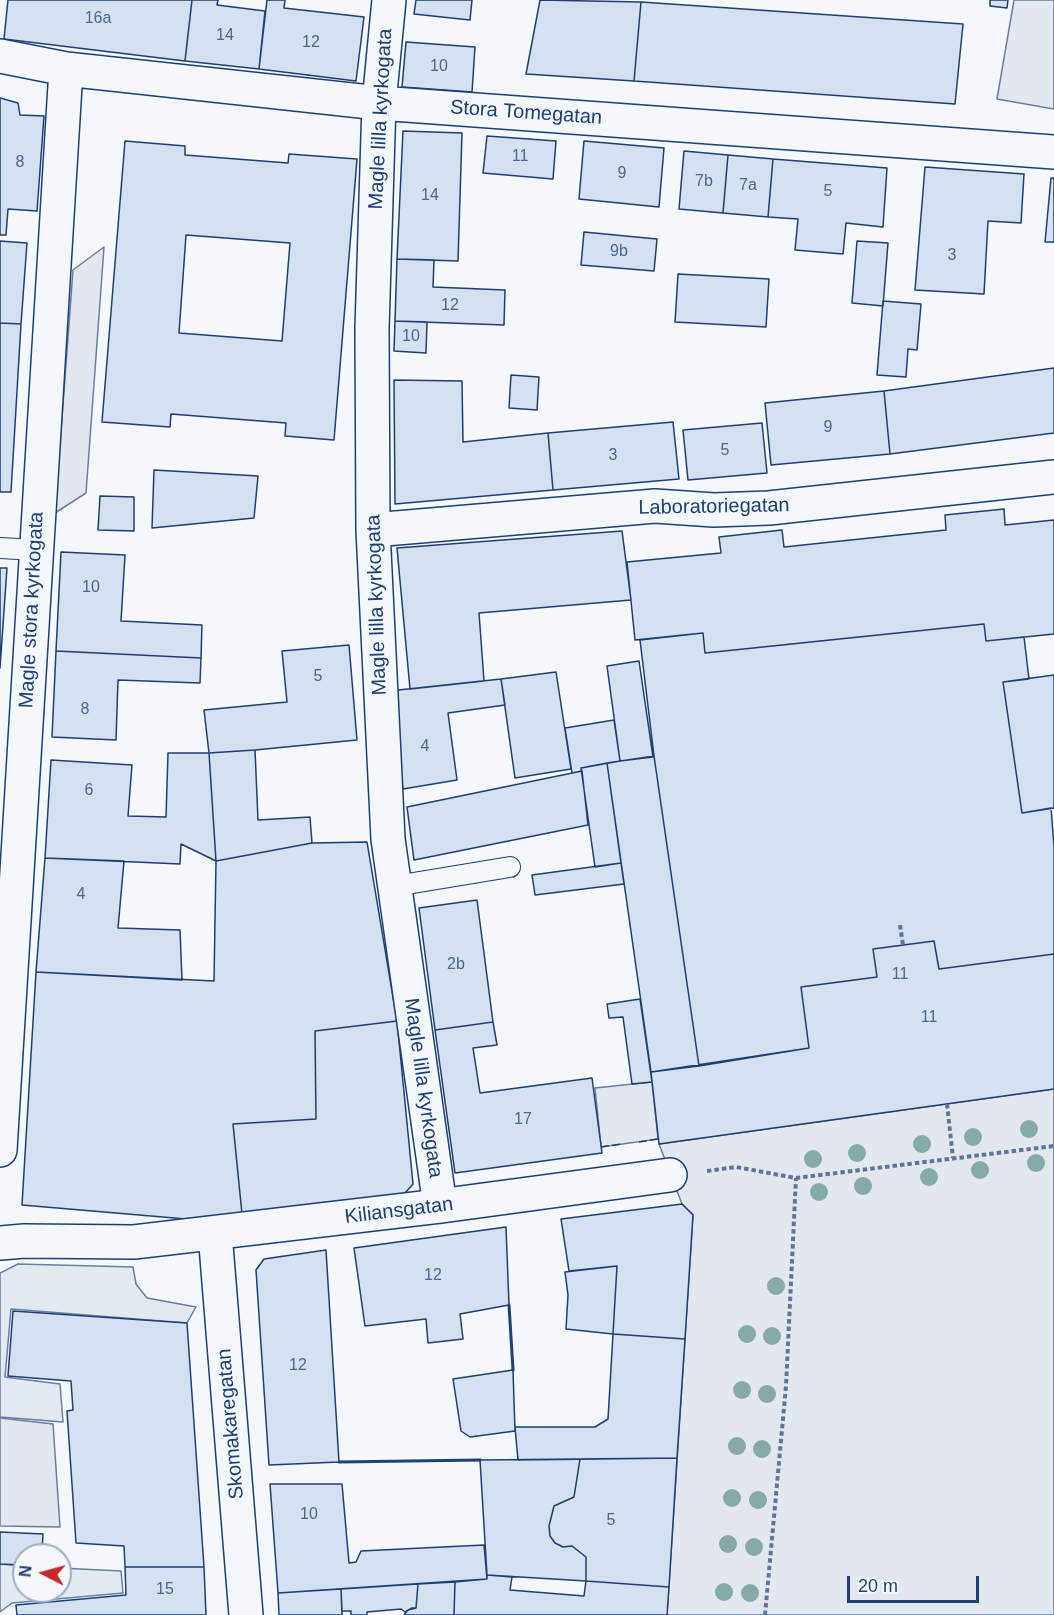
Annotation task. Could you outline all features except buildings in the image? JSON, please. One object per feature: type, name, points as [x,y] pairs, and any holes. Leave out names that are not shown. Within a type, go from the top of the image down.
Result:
[{"type":"street","name":"Magle lilla kyrkogata","points":[[389,0],[379,103],[372,328],[373,530],[388,839],[440,1206]]},
{"type":"street","name":"Stora Tomegatan","points":[[0,56],[66,69],[379,103],[1054,152]]},
{"type":"street","name":"Magle stora kyrkogata","points":[[0,1150],[9,838],[36,550],[66,69]]},
{"type":"street","name":"Laboratoriegatan","points":[[373,530],[655,506],[714,510],[769,508],[1054,477]]},
{"type":"street","name":"Kiliansgatan","points":[[0,1243],[24,1241],[134,1242],[440,1206],[670,1175]]},
{"type":"street","name":"Skomakaregatan","points":[[215,1233],[246,1615]]},
{"type":"lane","points":[[0,548],[36,550]]},
{"type":"lane","points":[[395,886],[510,867]]},
{"type":"path","points":[[900,925],[903,945]]},
{"type":"path","points":[[946,1104],[953,1158]]},
{"type":"path","points":[[670,1175],[736,1167],[796,1178],[1054,1146]]},
{"type":"path","points":[[765,1615],[786,1386],[796,1178]]},
{"type":"shaded area","points":[[1014,0],[1054,0],[1054,109],[997,99]]},
{"type":"shaded area","points":[[104,247],[86,493],[55,513],[73,270]]},
{"type":"shaded area","points":[[652,1082],[658,1139],[601,1147],[595,1088]]},
{"type":"shaded area","points":[[1054,1089],[1054,1615],[667,1615],[693,1215],[682,1204],[659,1144]]},
{"type":"shaded area","points":[[18,1264],[133,1267],[136,1284],[147,1298],[196,1307],[187,1323],[11,1309],[5,1377],[60,1384],[63,1422],[0,1417],[0,1273]]},
{"type":"shaded area","points":[[0,1418],[53,1424],[60,1527],[0,1526]]},
{"type":"shaded area","points":[[0,1564],[12,1565],[12,1603],[0,1612]]},
{"type":"shaded area","points":[[72,1569],[121,1571],[123,1593],[72,1598]]},
{"type":"fence","points":[[639,1142],[658,1139]]},
{"type":"fence","points":[[601,1147],[621,1144]]},
{"type":"wall","points":[[509,1305],[513,1370]]},
{"type":"wall","points":[[339,1462],[480,1460]]}]
